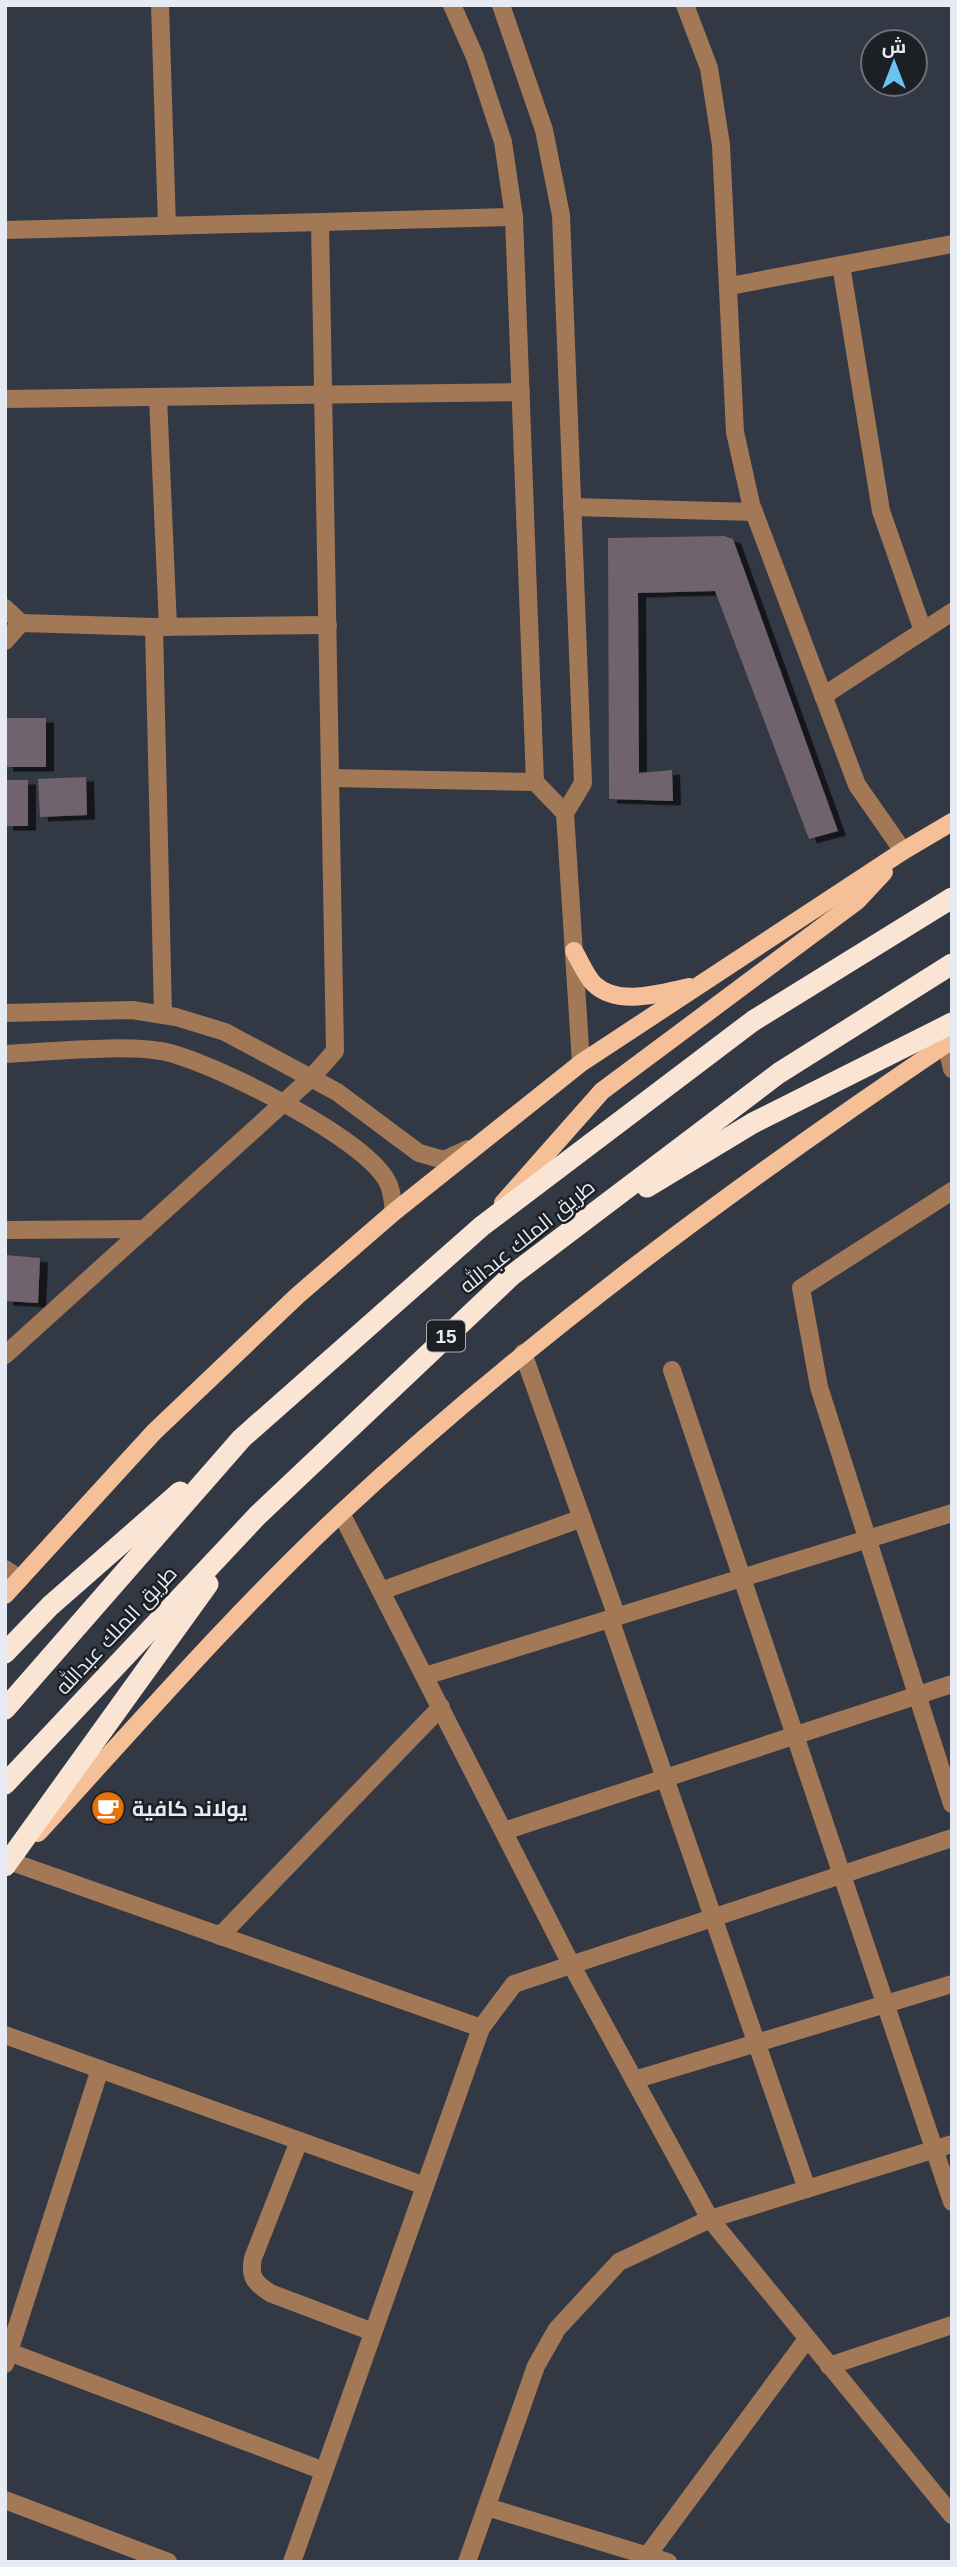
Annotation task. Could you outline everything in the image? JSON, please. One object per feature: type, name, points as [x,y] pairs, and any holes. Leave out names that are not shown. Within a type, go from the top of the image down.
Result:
[{"type":"highway","name":"طريق الملك عبدالله","points":[[5,1709],[242,1438],[482,1226],[753,1021],[952,898]]},
{"type":"highway","name":"طريق الملك عبدالله","points":[[5,1784],[258,1515],[510,1276],[779,1073],[952,964]]},
{"type":"highway","points":[[510,1276],[753,1122],[950,1035]]},
{"type":"highway","points":[[5,1653],[50,1606],[242,1438]]},
{"type":"highway","points":[[7,1866],[258,1515]]},
{"type":"main road","points":[[5,1595],[12,1574],[154,1432],[297,1296],[477,1144],[582,1063],[903,851],[952,822]]},
{"type":"main road","points":[[482,1226],[602,1091],[857,901],[903,851]]},
{"type":"main road","points":[[574,951],[594,984],[613,995],[652,996],[703,983]]},
{"type":"main road","points":[[7,1866],[250,1602],[341,1513],[523,1353],[950,1035]]},
{"type":"street","points":[[159,5],[167,226]]},
{"type":"street","points":[[452,5],[475,57],[503,142],[514,217],[535,782],[565,813]]},
{"type":"street","points":[[501,5],[544,130],[561,215],[583,783],[565,813],[582,1063]]},
{"type":"street","points":[[685,5],[709,68],[717,120],[730,286],[735,432],[754,512],[857,785],[903,851]]},
{"type":"street","points":[[5,230],[514,217]]},
{"type":"street","points":[[5,1355],[312,1078],[335,1051],[320,222]]},
{"type":"street","points":[[730,286],[952,244]]},
{"type":"street","points":[[841,265],[881,511],[923,631]]},
{"type":"street","points":[[5,400],[521,392]]},
{"type":"street","points":[[158,397],[163,1015]]},
{"type":"street","points":[[572,507],[754,512]]},
{"type":"street","points":[[5,608],[21,623],[161,627],[328,625]]},
{"type":"street","points":[[823,696],[952,612]]},
{"type":"street","points":[[5,641],[21,623]]},
{"type":"street","points":[[330,778],[535,782]]},
{"type":"street","points":[[5,1013],[132,1010],[163,1015],[225,1032],[337,1092],[419,1153],[444,1160],[477,1144]]},
{"type":"street","points":[[950,1035],[952,1069]]},
{"type":"street","points":[[5,1054],[135,1050],[168,1052],[213,1069],[316,1121],[368,1159],[388,1181],[394,1212]]},
{"type":"street","points":[[952,1191],[801,1288],[819,1387],[952,1804]]},
{"type":"street","points":[[5,1230],[145,1229]]},
{"type":"street","points":[[523,1353],[582,1518],[665,1778],[807,2189]]},
{"type":"street","points":[[672,1370],[952,2202]]},
{"type":"street","points":[[341,1513],[572,1966],[710,2219],[952,2515]]},
{"type":"street","points":[[425,1676],[952,1513]]},
{"type":"street","points":[[381,1591],[582,1518]]},
{"type":"street","points":[[504,1831],[952,1684]]},
{"type":"street","points":[[220,1936],[441,1707]]},
{"type":"street","points":[[292,2562],[481,2028],[514,1984],[952,1838]]},
{"type":"street","points":[[7,1866],[220,1936],[481,2028]]},
{"type":"street","points":[[634,2080],[952,1984]]},
{"type":"street","points":[[5,2035],[425,2186]]},
{"type":"street","points":[[100,2069],[7,2358],[324,2471]]},
{"type":"street","points":[[299,2141],[253,2258],[252,2277],[256,2284],[270,2293],[373,2332]]},
{"type":"street","points":[[467,2562],[536,2366],[557,2329],[618,2262],[710,2219],[952,2144]]},
{"type":"street","points":[[829,2366],[952,2325]]},
{"type":"street","points":[[647,2556],[807,2339]]},
{"type":"street","points":[[5,2500],[150,2558],[168,2562]]},
{"type":"street","points":[[487,2507],[668,2562]]},
{"type":"building","points":[[724,536],[733,539],[838,831],[809,839],[715,591],[638,593],[639,773],[672,770],[673,801],[609,799],[608,538]]},
{"type":"building","points":[[5,718],[46,718],[46,767],[5,767]]},
{"type":"building","points":[[86,777],[87,815],[40,817],[38,779]]},
{"type":"building","points":[[5,780],[28,780],[28,826],[5,826]]},
{"type":"building","points":[[5,1255],[40,1258],[38,1303],[5,1301]]},
{"type":"place","name":"يولاند كافية","points":[[108,1808]]}]
